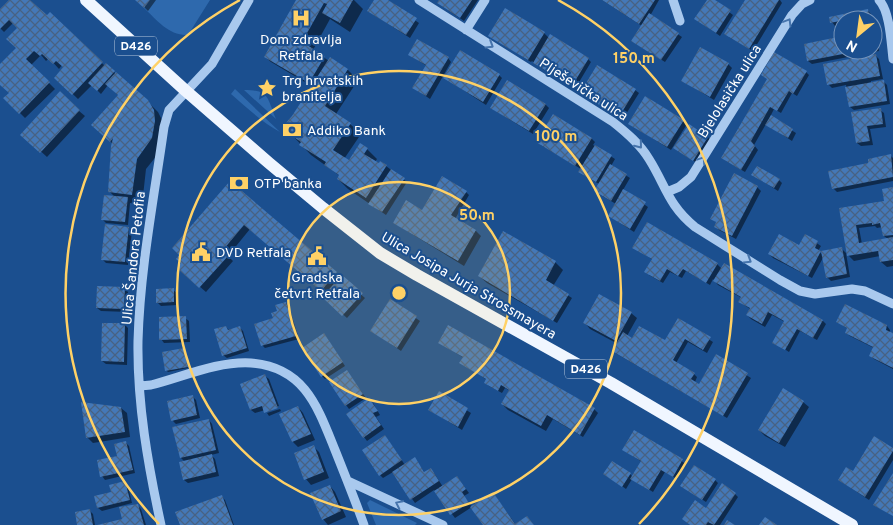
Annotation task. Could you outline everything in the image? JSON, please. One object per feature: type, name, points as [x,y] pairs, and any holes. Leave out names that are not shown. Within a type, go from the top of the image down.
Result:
[{"type":"main road","name":"Ulica Josipa Jurja Strossmayera","points":[[86,0],[186,91],[323,208],[380,253],[611,383],[852,525]]},
{"type":"street","name":"Ulica Šandora Petofia","points":[[161,525],[150,472],[140,386],[138,341],[142,280],[164,126],[169,110],[212,64],[249,0]]},
{"type":"street","name":"Plješevička ulica","points":[[420,0],[613,122],[631,136],[649,158],[673,206],[682,217],[695,227],[800,291],[814,294],[852,289],[865,291],[893,304]]},
{"type":"street","points":[[466,30],[485,0]]},
{"type":"street","points":[[673,0],[680,21]]},
{"type":"street","name":"Bjelolasička ulica","points":[[667,192],[679,187],[690,177],[792,15],[802,4],[810,0]]},
{"type":"street","points":[[879,0],[890,15],[893,59]]},
{"type":"street","points":[[140,386],[151,385],[220,366],[250,363],[268,366],[287,374],[301,385],[313,400],[324,421],[364,525]]},
{"type":"street","points":[[348,481],[443,525]]},
{"type":"shaded area","points":[[150,0],[210,0],[188,35],[181,35],[169,30],[144,8]]},
{"type":"shaded area","points":[[235,89],[280,132],[231,94]]},
{"type":"shaded area","points":[[244,90],[252,90],[263,94],[269,101],[276,119]]},
{"type":"shaded area","points":[[370,500],[417,523],[415,525],[376,525],[367,503]]},
{"type":"building","points":[[9,0],[30,0],[47,15],[50,12],[103,62],[72,95],[54,78],[63,67],[56,61],[53,64],[42,54],[40,56],[34,51],[26,59],[50,82],[19,114],[3,98],[9,93],[0,85],[0,64],[16,48],[6,39],[17,28],[9,20],[0,29],[0,9]]},
{"type":"building","points":[[135,0],[150,0],[144,8]]},
{"type":"building","points":[[296,0],[353,0],[340,23],[322,13],[327,4],[324,3],[302,42],[325,56],[309,83],[264,57]]},
{"type":"building","points":[[374,0],[388,0],[417,18],[406,35],[367,11]]},
{"type":"building","points":[[439,0],[472,0],[460,18],[437,3]]},
{"type":"building","points":[[602,0],[655,0],[639,24]]},
{"type":"building","points":[[707,0],[715,0],[731,10],[716,33],[694,19]]},
{"type":"building","points":[[745,0],[779,0],[749,49],[724,34]]},
{"type":"building","points":[[505,8],[545,32],[528,60],[488,36]]},
{"type":"building","points":[[649,13],[679,33],[661,60],[631,41]]},
{"type":"building","points":[[833,16],[833,22],[830,23],[829,17]]},
{"type":"building","points":[[550,34],[589,58],[572,86],[533,63]]},
{"type":"building","points":[[833,38],[833,56],[807,61],[804,44]]},
{"type":"building","points":[[417,39],[449,57],[426,96],[412,88],[426,65],[408,55]]},
{"type":"building","points":[[700,47],[729,63],[710,97],[681,81]]},
{"type":"building","points":[[460,50],[500,74],[483,102],[443,78]]},
{"type":"building","points":[[774,52],[807,71],[793,94],[789,91],[777,111],[770,107],[751,141],[755,146],[741,170],[721,158],[767,79],[761,75]]},
{"type":"building","points":[[330,57],[348,69],[325,106],[351,123],[333,150],[349,160],[360,143],[368,148],[364,154],[379,163],[380,161],[387,165],[366,198],[337,179],[339,175],[324,165],[326,162],[299,145],[301,142],[288,133],[284,127]]},
{"type":"building","points":[[844,60],[877,60],[880,76],[827,85],[823,64]]},
{"type":"building","points":[[106,63],[115,71],[97,91],[88,83]]},
{"type":"building","points":[[597,65],[636,89],[619,117],[580,93]]},
{"type":"building","points":[[116,72],[148,100],[154,110],[155,121],[152,138],[137,159],[132,195],[108,192],[113,138],[110,142],[91,125],[118,95],[105,84]]},
{"type":"building","points":[[507,80],[546,104],[529,131],[490,108]]},
{"type":"building","points":[[884,80],[887,101],[849,107],[845,87]]},
{"type":"building","points":[[60,91],[80,110],[40,153],[20,135]]},
{"type":"building","points":[[645,96],[684,120],[667,147],[628,124]]},
{"type":"building","points":[[881,108],[883,124],[867,126],[870,141],[856,143],[851,112]]},
{"type":"building","points":[[553,114],[592,138],[575,166],[536,142]]},
{"type":"building","points":[[771,115],[793,129],[788,138],[765,125]]},
{"type":"building","points":[[689,124],[708,137],[693,161],[673,148]]},
{"type":"building","points":[[595,145],[612,155],[596,182],[578,172]]},
{"type":"building","points":[[891,154],[893,177],[832,189],[828,171],[868,163],[868,159]]},
{"type":"building","points":[[610,164],[627,174],[611,201],[594,191]]},
{"type":"building","points":[[757,166],[780,179],[774,188],[751,175]]},
{"type":"building","points":[[391,169],[405,178],[382,212],[368,204]]},
{"type":"building","points":[[734,173],[758,186],[732,236],[714,227],[716,222],[710,219]]},
{"type":"building","points":[[442,176],[467,191],[451,215],[476,230],[458,261],[393,223],[406,200],[422,210]]},
{"type":"building","points":[[230,181],[337,272],[321,291],[244,225],[223,250],[229,255],[199,288],[177,268],[181,263],[176,259],[179,255],[172,248]]},
{"type":"building","points":[[893,187],[893,235],[883,236],[880,223],[856,225],[859,243],[893,237],[893,260],[880,262],[878,251],[847,256],[839,208],[884,201],[882,189]]},
{"type":"building","points":[[623,189],[646,202],[630,229],[608,216]]},
{"type":"building","points":[[104,195],[128,197],[125,222],[101,220]]},
{"type":"building","points":[[647,222],[718,263],[706,283],[683,269],[678,276],[667,269],[660,281],[644,272],[652,259],[632,248]]},
{"type":"building","points":[[105,224],[129,227],[125,262],[101,260]]},
{"type":"building","points":[[503,231],[556,261],[546,280],[569,294],[553,321],[478,276]]},
{"type":"building","points":[[779,234],[799,245],[805,234],[818,241],[815,248],[821,251],[808,276],[768,254]]},
{"type":"building","points":[[842,247],[847,274],[826,278],[821,251]]},
{"type":"building","points":[[724,263],[823,320],[813,338],[797,329],[785,350],[772,343],[784,321],[768,312],[762,324],[746,315],[750,308],[738,302],[741,297],[713,281]]},
{"type":"building","points":[[342,275],[363,293],[342,316],[322,297]]},
{"type":"building","points":[[97,286],[125,287],[124,309],[96,308]]},
{"type":"building","points":[[174,288],[174,302],[156,303],[156,289]]},
{"type":"building","points":[[599,294],[632,312],[616,341],[583,323]]},
{"type":"building","points":[[390,299],[417,316],[397,348],[370,331]]},
{"type":"building","points":[[286,302],[296,336],[261,346],[254,324],[273,318],[271,313],[277,311],[275,305]]},
{"type":"building","points":[[845,304],[887,325],[886,330],[893,333],[893,368],[869,356],[873,347],[845,333],[847,328],[836,322]]},
{"type":"building","points":[[186,316],[187,339],[159,340],[159,317]]},
{"type":"building","points":[[678,318],[711,337],[703,350],[685,339],[673,360],[695,373],[691,379],[699,384],[716,354],[748,373],[723,416],[612,351],[623,332],[632,338],[639,326],[665,340]]},
{"type":"building","points":[[102,323],[125,323],[124,362],[101,361]]},
{"type":"building","points":[[448,325],[595,408],[580,435],[547,415],[541,426],[501,404],[509,390],[501,385],[498,391],[484,383],[486,379],[459,363],[463,357],[438,343]]},
{"type":"building","points":[[226,326],[228,330],[240,326],[247,348],[222,356],[214,329]]},
{"type":"building","points":[[324,333],[343,362],[321,377],[302,348]]},
{"type":"building","points":[[184,348],[188,367],[165,371],[162,352]]},
{"type":"building","points":[[347,370],[363,394],[345,406],[329,382]]},
{"type":"building","points":[[265,374],[278,408],[264,413],[262,406],[250,410],[240,384]]},
{"type":"building","points":[[783,388],[804,401],[779,443],[758,430]]},
{"type":"building","points":[[439,391],[468,408],[458,427],[428,410]]},
{"type":"building","points":[[193,395],[197,415],[171,421],[167,401]]},
{"type":"building","points":[[369,398],[378,411],[373,413],[381,425],[363,438],[346,414]]},
{"type":"building","points":[[81,402],[121,407],[125,432],[86,438]]},
{"type":"building","points":[[298,406],[311,434],[292,442],[279,414]]},
{"type":"building","points":[[209,419],[216,450],[180,458],[172,427]]},
{"type":"building","points":[[634,430],[683,459],[673,477],[661,470],[649,490],[630,479],[641,461],[622,450]]},
{"type":"building","points":[[385,435],[402,460],[379,476],[362,450]]},
{"type":"building","points":[[874,436],[893,448],[893,451],[865,497],[838,480],[846,467],[853,471]]},
{"type":"building","points":[[126,441],[133,470],[100,477],[97,460],[117,456],[114,444]]},
{"type":"building","points":[[314,445],[324,472],[304,480],[294,453]]},
{"type":"building","points":[[212,454],[216,472],[183,480],[179,462]]},
{"type":"building","points":[[415,457],[424,472],[431,468],[439,481],[410,500],[392,472]]},
{"type":"building","points":[[612,461],[631,473],[622,487],[603,474]]},
{"type":"building","points":[[694,465],[716,479],[702,500],[680,486]]},
{"type":"building","points":[[893,473],[893,516],[873,505]]},
{"type":"building","points":[[457,476],[466,489],[462,492],[469,503],[450,515],[434,491]]},
{"type":"building","points":[[125,481],[130,500],[97,508],[94,496],[111,492],[109,485]]},
{"type":"building","points":[[722,483],[736,493],[714,525],[708,522],[706,525],[690,525],[682,519],[695,500],[706,508]]},
{"type":"building","points":[[330,485],[341,511],[322,520],[310,493]]},
{"type":"building","points":[[493,492],[515,524],[527,516],[534,525],[483,525],[470,507]]},
{"type":"building","points":[[222,495],[233,525],[180,525],[175,512]]},
{"type":"building","points":[[138,504],[144,525],[97,525],[122,519],[119,507]]},
{"type":"building","points":[[90,509],[93,525],[77,525],[75,512]]},
{"type":"building","points":[[765,517],[777,525],[759,525]]},
{"type":"building","points":[[727,520],[735,525],[724,525]]},
{"type":"place","name":"Dom zdravlja Retfala","points":[[301,18]]},
{"type":"place","name":"Trg hrvatskih branitelja","points":[[267,88]]},
{"type":"place","name":"Addiko Bank","points":[[292,130]]},
{"type":"place","name":"OTP banka","points":[[239,183]]},
{"type":"place","name":"DVD Retfala","points":[[201,252]]},
{"type":"place","name":"Gradska četvrt Retfala","points":[[317,256]]}]
